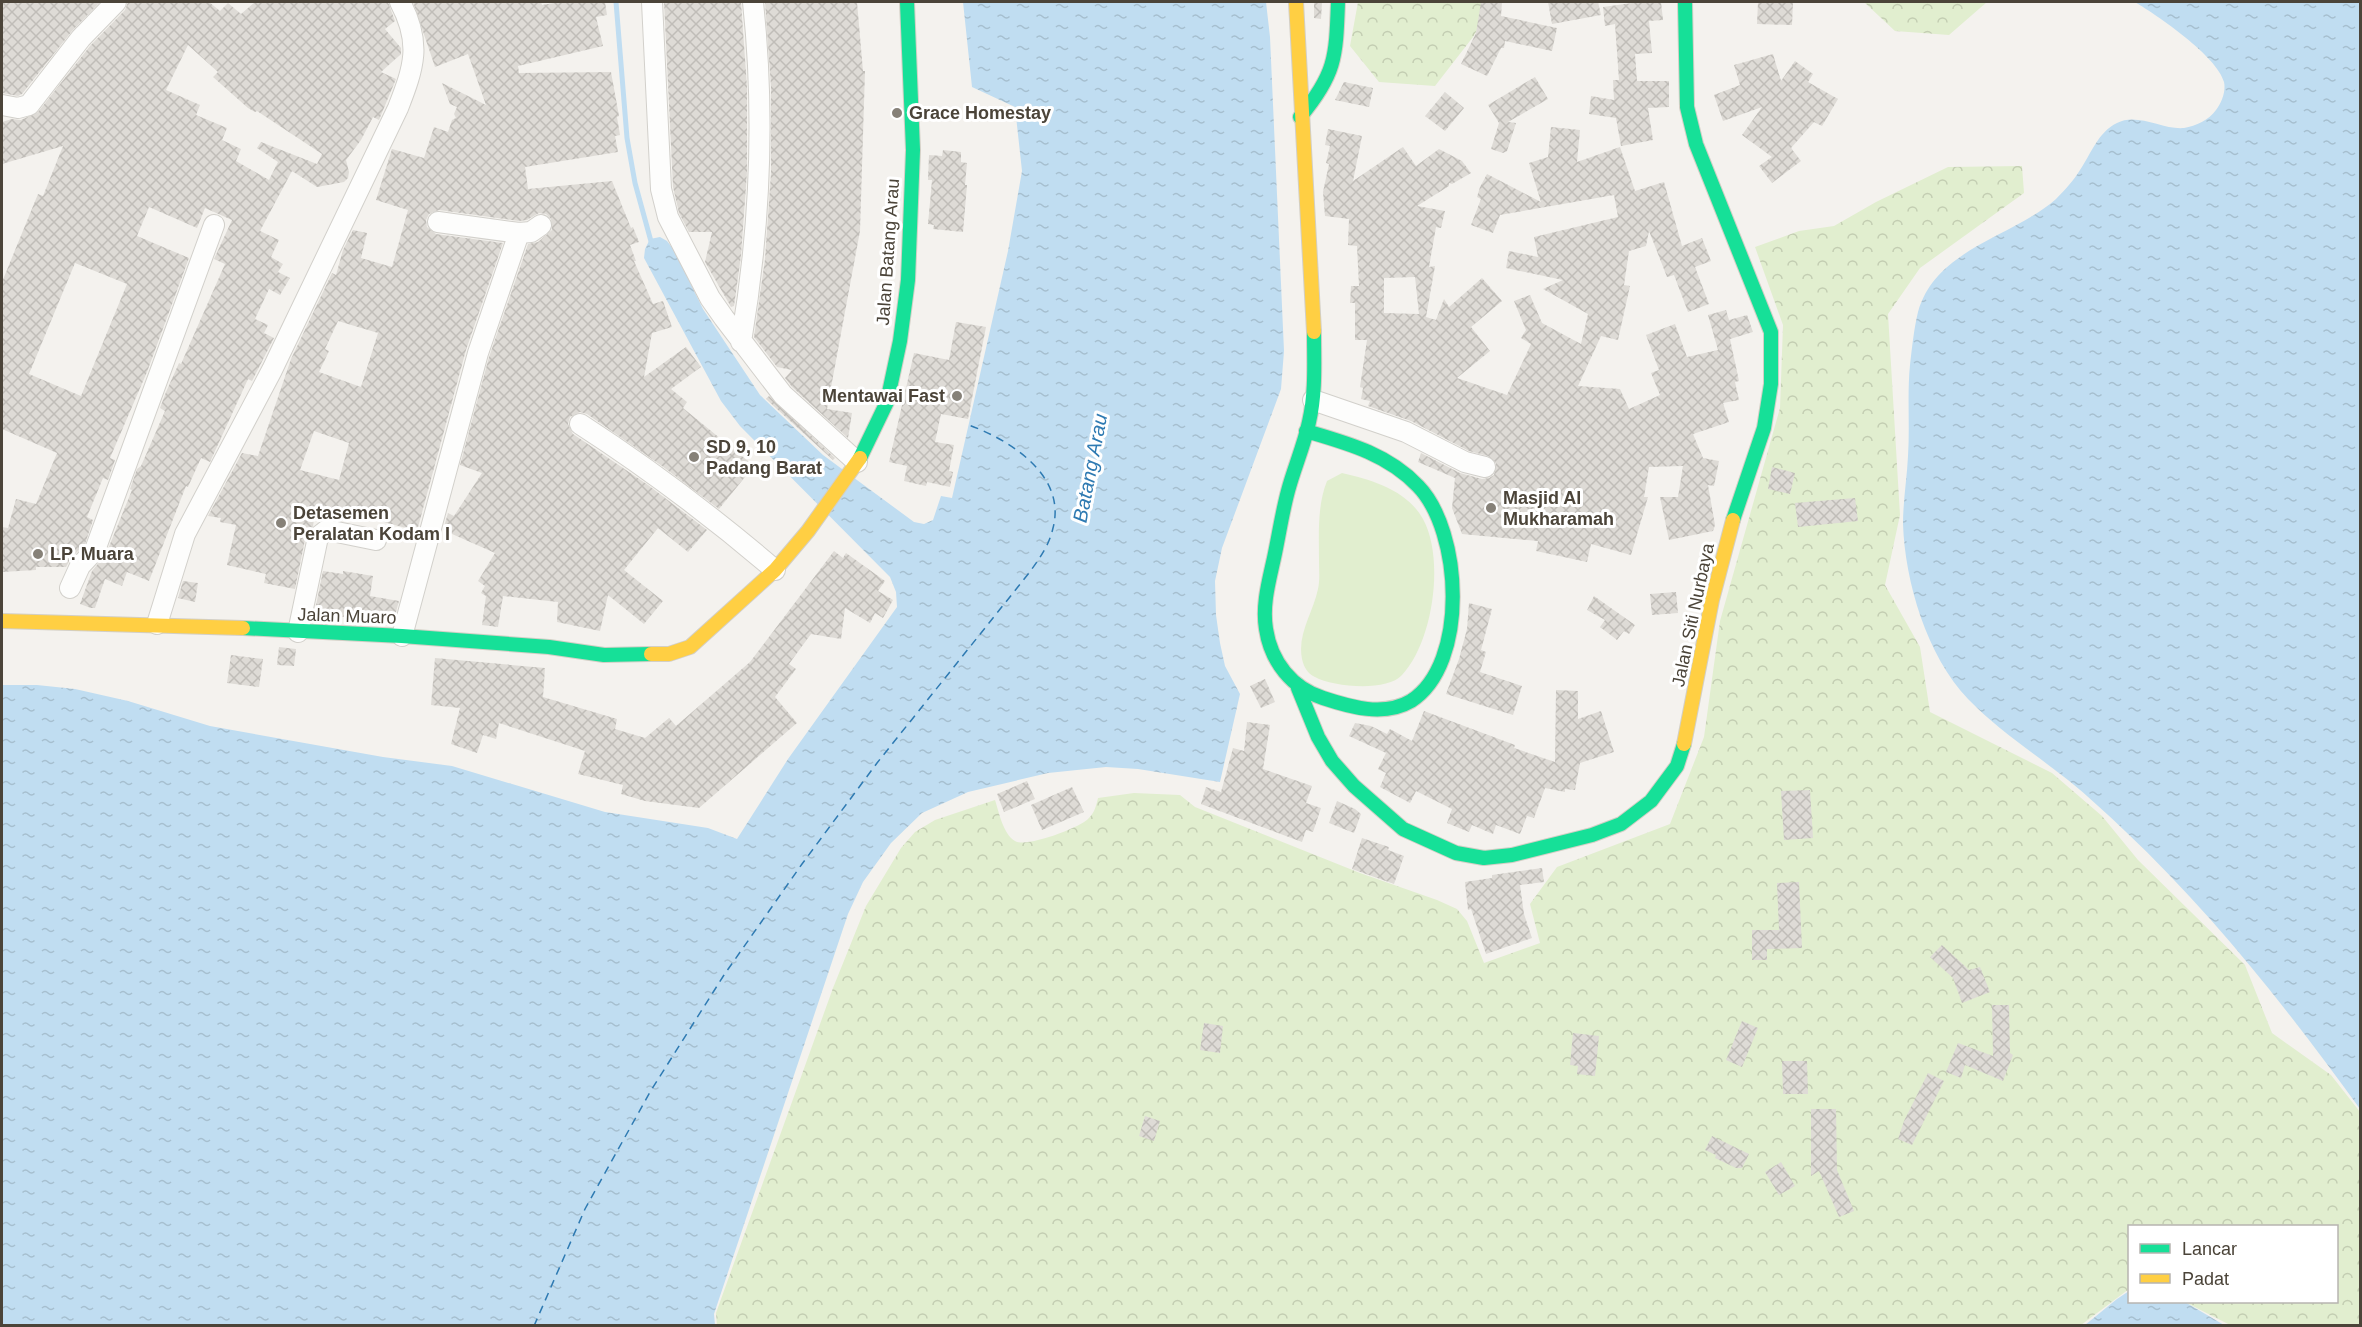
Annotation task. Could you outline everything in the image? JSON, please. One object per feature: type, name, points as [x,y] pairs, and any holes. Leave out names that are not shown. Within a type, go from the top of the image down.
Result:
[{"type":"street","points":[[2,105],[18,108],[29,105],[81,38],[116,2]]},
{"type":"street","points":[[157,624],[185,534],[273,370],[398,108],[412,72],[415,52],[412,32],[400,2]]},
{"type":"street","points":[[652,2],[663,205],[710,298],[741,342],[783,395],[856,465]]},
{"type":"street","points":[[741,342],[749,295],[758,212],[758,98],[753,2]]},
{"type":"street","name":"Jalan Batang Arau","points":[[690,648],[775,570],[808,531],[856,465],[887,402],[900,341],[908,280],[913,150],[907,2]]},
{"type":"street","name":"Jalan Siti Nurbaya","points":[[1296,2],[1300,117],[1314,308],[1313,400],[1288,493],[1264,605],[1266,632],[1275,658],[1298,688],[1318,737],[1332,760],[1354,786],[1403,829],[1456,853],[1484,858],[1512,855],[1592,835],[1621,824],[1651,801],[1677,766],[1686,739],[1712,600],[1734,518],[1764,428],[1770,384],[1770,332],[1696,144],[1687,107],[1685,2]]},
{"type":"street","points":[[1300,117],[1323,88],[1331,68],[1336,51],[1338,2]]},
{"type":"street","points":[[438,222],[519,234],[531,232],[541,225]]},
{"type":"street","points":[[70,588],[83,562],[95,550],[214,225]]},
{"type":"street","points":[[402,636],[478,353],[519,234]]},
{"type":"street","points":[[1313,400],[1406,432],[1465,462],[1485,467]]},
{"type":"street","points":[[580,424],[628,455],[775,570]]},
{"type":"street","points":[[1298,688],[1326,699],[1379,711],[1397,709],[1414,698],[1433,679],[1446,643],[1454,591],[1452,557],[1445,529],[1432,503],[1412,479],[1394,462],[1346,442],[1306,430]]},
{"type":"street","points":[[298,632],[318,537],[327,530],[376,540]]},
{"type":"street","name":"Jalan Muaro","points":[[2,621],[157,624],[402,636],[549,647],[604,655],[669,654],[690,648]]},
{"type":"green space","points":[[1358,2],[1494,2],[1473,37],[1435,86],[1379,82],[1350,46]]},
{"type":"green space","points":[[1864,2],[1987,2],[1949,35],[1895,31]]},
{"type":"green space","points":[[2022,166],[2024,193],[1920,268],[1888,314],[1900,515],[1885,585],[1920,647],[1930,712],[2052,773],[2102,816],[2138,860],[2245,965],[2272,1033],[2331,1075],[2360,1112],[2360,1325],[2230,1325],[2187,1303],[2338,1303],[2338,1225],[2128,1225],[2128,1290],[2081,1325],[717,1326],[716,1313],[833,988],[866,906],[901,848],[915,832],[935,820],[995,800],[1002,822],[1011,838],[1015,841],[1030,842],[1064,832],[1083,823],[1095,809],[1098,798],[1134,793],[1180,795],[1195,807],[1457,909],[1467,921],[1484,963],[1540,943],[1530,904],[1557,867],[1670,824],[1704,737],[1720,621],[1780,408],[1783,325],[1755,247],[1799,231],[1834,226],[1876,202],[1948,167]]},
{"type":"green space","points":[[1342,473],[1377,483],[1408,501],[1423,519],[1430,536],[1434,577],[1428,622],[1413,660],[1402,675],[1385,684],[1360,686],[1323,680],[1308,672],[1302,659],[1304,632],[1319,586],[1319,531],[1322,500],[1327,481]]},
{"type":"water","name":"Batang Arau","points":[[963,2],[1266,2],[1270,37],[1284,351],[1281,389],[1222,548],[1215,581],[1216,615],[1225,666],[1240,694],[1220,782],[1138,769],[1106,767],[1048,773],[968,792],[922,813],[891,843],[863,882],[848,914],[714,1314],[715,1325],[2,1325],[2,685],[37,685],[75,689],[128,701],[210,726],[383,757],[452,766],[605,812],[708,828],[737,839],[788,759],[897,607],[896,592],[890,577],[740,426],[721,401],[644,258],[645,249],[650,239],[660,237],[667,241],[674,250],[703,309],[760,395],[823,455],[914,522],[924,524],[933,520],[941,496],[952,498],[1008,251],[1022,171],[1015,107],[972,87]]},
{"type":"water","points":[[2135,2],[2360,2],[2360,1109],[2278,1000],[2220,930],[2158,863],[2083,792],[2004,731],[1968,699],[1941,662],[1930,640],[1908,570],[1903,524],[1909,445],[1909,376],[1918,312],[1927,290],[1958,258],[2038,212],[2056,199],[2075,178],[2100,138],[2110,127],[2133,119],[2167,127],[2189,127],[2210,117],[2222,100],[2224,82],[2210,60],[2186,38]]},
{"type":"water","points":[[2128,1292],[2128,1303],[2187,1303],[2224,1325],[2085,1325]]},
{"type":"building","points":[[2,2],[100,2],[72,31],[18,96],[2,93]]},
{"type":"building","points":[[128,2],[209,2],[220,11],[228,3],[241,14],[255,2],[388,2],[395,21],[385,29],[401,48],[401,54],[381,72],[396,79],[379,120],[373,117],[361,140],[346,160],[348,178],[344,182],[317,187],[292,171],[260,231],[279,240],[271,257],[283,264],[278,272],[290,278],[280,295],[269,289],[255,319],[268,325],[264,333],[274,338],[252,381],[248,379],[210,462],[201,458],[188,487],[186,486],[149,581],[127,572],[122,586],[105,579],[95,608],[91,608],[80,604],[92,571],[106,554],[132,490],[130,489],[137,469],[141,466],[165,411],[160,408],[166,392],[179,363],[181,364],[225,264],[214,259],[232,220],[205,208],[197,228],[149,207],[137,236],[189,258],[147,372],[110,458],[115,460],[108,480],[103,478],[87,517],[93,520],[85,544],[71,558],[66,567],[36,567],[36,570],[2,572],[2,527],[8,528],[16,499],[36,504],[57,453],[2,429],[2,282],[38,194],[43,196],[63,146],[2,164],[2,122],[12,119],[21,120],[38,112],[90,46],[125,10]],"holes":[[[188,45],[218,72],[213,77],[248,108],[257,111],[322,154],[317,164],[261,142],[257,148],[278,162],[269,180],[236,161],[241,149],[222,140],[227,128],[196,115],[200,105],[166,90]],[[75,263],[127,284],[81,396],[29,374]]]},
{"type":"building","points":[[413,2],[541,2],[542,5],[560,2],[605,2],[607,15],[596,17],[603,46],[518,66],[519,73],[611,72],[619,116],[617,117],[620,135],[615,136],[618,152],[525,167],[528,189],[612,181],[639,242],[630,245],[636,261],[634,261],[653,304],[663,301],[672,327],[652,333],[644,377],[686,347],[701,367],[671,389],[687,402],[683,408],[754,466],[719,509],[587,414],[580,412],[570,417],[568,424],[573,434],[648,485],[707,530],[688,552],[658,528],[624,570],[663,601],[644,624],[608,595],[600,631],[557,622],[558,602],[503,596],[498,627],[482,625],[486,596],[481,593],[485,586],[478,581],[495,553],[443,530],[448,513],[454,516],[482,473],[460,465],[489,357],[528,244],[538,242],[552,230],[551,219],[546,214],[539,213],[527,220],[519,221],[439,210],[429,214],[426,220],[427,227],[436,234],[503,243],[466,350],[417,531],[358,515],[356,519],[316,508],[313,526],[306,535],[295,589],[264,583],[266,574],[227,565],[236,525],[220,522],[221,518],[208,516],[242,453],[258,456],[291,359],[332,273],[336,275],[343,250],[353,230],[367,233],[361,258],[392,267],[408,210],[376,200],[392,149],[424,158],[434,127],[448,132],[452,120],[456,118],[454,114],[457,107],[450,104],[442,83],[486,105],[468,54],[435,67]],"holes":[[[338,321],[378,333],[361,387],[319,372],[329,351],[325,349]],[[314,431],[349,443],[339,480],[300,470]]]},
{"type":"building","points":[[664,2],[741,2],[747,87],[747,172],[741,256],[734,306],[731,307],[705,262],[712,232],[689,232],[679,213],[673,187]]},
{"type":"building","points":[[765,2],[857,2],[863,71],[865,71],[860,231],[827,409],[852,413],[848,438],[792,387],[785,378],[792,370],[777,367],[754,337],[765,259],[771,173],[771,87]]},
{"type":"building","points":[[1314,2],[1322,2],[1321,19],[1314,18]]},
{"type":"building","points":[[1481,2],[1502,2],[1501,16],[1557,28],[1552,51],[1505,41],[1504,48],[1501,48],[1487,76],[1461,64],[1476,33]]},
{"type":"building","points":[[1548,2],[1598,2],[1601,15],[1552,24]]},
{"type":"building","points":[[1661,2],[1663,20],[1649,21],[1652,53],[1635,54],[1637,81],[1669,81],[1669,107],[1648,108],[1653,140],[1621,146],[1616,118],[1589,114],[1591,96],[1614,100],[1613,80],[1619,80],[1615,24],[1605,26],[1603,7]]},
{"type":"building","points":[[1758,2],[1793,2],[1792,25],[1757,24]]},
{"type":"building","points":[[1773,54],[1781,81],[1795,61],[1813,74],[1808,82],[1838,99],[1822,126],[1814,122],[1791,148],[1801,161],[1772,183],[1759,166],[1772,157],[1742,135],[1762,107],[1723,121],[1714,95],[1740,85],[1734,65]]},
{"type":"building","points":[[1535,77],[1548,99],[1508,122],[1516,123],[1507,151],[1503,153],[1491,149],[1499,123],[1488,105]]},
{"type":"building","points":[[1344,82],[1373,88],[1369,107],[1335,100]]},
{"type":"building","points":[[1445,92],[1464,108],[1445,131],[1425,116]]},
{"type":"building","points":[[1551,127],[1580,130],[1577,162],[1620,147],[1635,191],[1664,182],[1682,246],[1702,238],[1711,261],[1695,267],[1709,304],[1688,312],[1674,275],[1667,277],[1649,231],[1646,246],[1629,251],[1624,285],[1630,286],[1618,340],[1601,336],[1578,386],[1620,389],[1629,409],[1660,395],[1651,373],[1659,370],[1646,335],[1675,324],[1687,357],[1718,350],[1708,315],[1726,310],[1729,320],[1747,315],[1753,332],[1730,339],[1739,381],[1735,382],[1739,400],[1723,403],[1729,422],[1693,434],[1703,458],[1719,461],[1714,486],[1708,485],[1715,525],[1713,531],[1669,540],[1660,497],[1678,497],[1683,466],[1649,467],[1644,497],[1648,497],[1631,555],[1591,544],[1587,562],[1536,551],[1538,541],[1462,534],[1452,508],[1455,478],[1418,462],[1421,453],[1460,473],[1482,479],[1494,475],[1496,463],[1488,456],[1469,451],[1411,421],[1368,406],[1370,401],[1361,399],[1363,388],[1360,387],[1367,340],[1355,340],[1355,303],[1350,303],[1351,286],[1359,286],[1357,246],[1348,245],[1349,219],[1325,216],[1323,192],[1329,164],[1326,163],[1330,146],[1325,145],[1328,129],[1362,136],[1353,181],[1403,147],[1416,166],[1439,149],[1462,161],[1471,173],[1452,184],[1449,183],[1449,186],[1417,206],[1445,211],[1441,228],[1436,227],[1429,267],[1435,266],[1426,317],[1436,320],[1444,299],[1449,307],[1482,278],[1502,301],[1471,327],[1490,351],[1457,378],[1507,395],[1531,344],[1521,338],[1526,330],[1514,301],[1530,295],[1542,323],[1581,344],[1588,314],[1543,289],[1563,280],[1506,268],[1509,251],[1538,257],[1534,237],[1618,217],[1614,195],[1500,215],[1493,233],[1471,225],[1481,199],[1477,197],[1480,187],[1487,174],[1541,202],[1529,163],[1548,157]],"holes":[[[1415,277],[1419,314],[1384,313],[1384,278]]]},
{"type":"building","points":[[943,150],[961,152],[961,162],[967,163],[963,232],[933,229],[934,225],[928,224],[932,180],[928,180],[929,155],[942,156]]},
{"type":"building","points":[[956,322],[986,327],[968,419],[941,414],[935,442],[954,445],[949,471],[953,472],[950,487],[927,482],[926,486],[904,481],[907,466],[889,462],[914,353],[949,360]]},
{"type":"building","points":[[769,396],[835,458],[833,460],[766,399]]},
{"type":"building","points":[[1772,467],[1795,473],[1790,494],[1768,489]]},
{"type":"building","points":[[1855,498],[1858,521],[1798,527],[1795,503]]},
{"type":"building","points":[[834,551],[843,558],[846,553],[885,581],[878,591],[893,600],[883,618],[875,613],[870,623],[845,608],[841,639],[811,634],[789,664],[796,669],[775,697],[797,723],[699,808],[645,801],[621,794],[623,785],[578,774],[585,751],[499,723],[496,739],[483,735],[477,753],[451,744],[460,708],[431,705],[435,658],[545,668],[543,697],[617,719],[615,729],[645,738],[669,718],[676,726],[750,662]]},
{"type":"building","points":[[323,571],[343,574],[343,571],[373,576],[370,596],[399,601],[394,619],[314,615]]},
{"type":"building","points":[[183,581],[198,583],[195,602],[178,598]]},
{"type":"building","points":[[1676,592],[1678,613],[1652,615],[1650,594]]},
{"type":"building","points":[[1594,596],[1635,625],[1629,634],[1624,631],[1617,640],[1600,627],[1605,620],[1587,610]]},
{"type":"building","points":[[1469,603],[1492,609],[1481,650],[1486,652],[1480,672],[1522,686],[1513,715],[1446,694],[1467,629]]},
{"type":"building","points":[[279,647],[296,649],[294,666],[277,665]]},
{"type":"building","points":[[231,655],[263,659],[259,687],[227,683]]},
{"type":"building","points":[[1265,679],[1275,702],[1261,708],[1250,686]]},
{"type":"building","points":[[1556,690],[1578,691],[1578,719],[1601,711],[1614,752],[1580,763],[1575,790],[1565,789],[1565,792],[1545,788],[1534,818],[1527,816],[1520,834],[1496,825],[1493,834],[1472,825],[1469,832],[1447,823],[1452,809],[1416,791],[1410,803],[1380,787],[1386,773],[1378,769],[1386,753],[1349,736],[1355,723],[1371,726],[1387,734],[1390,729],[1412,741],[1424,711],[1515,745],[1514,748],[1555,762]]},
{"type":"building","points":[[1247,722],[1270,725],[1263,769],[1312,786],[1306,803],[1321,808],[1313,832],[1306,830],[1302,842],[1201,804],[1206,787],[1221,792],[1233,748],[1244,751]]},
{"type":"building","points":[[1027,781],[1035,799],[1004,812],[997,794]]},
{"type":"building","points":[[1072,787],[1084,812],[1042,830],[1031,805]]},
{"type":"building","points":[[1810,790],[1813,838],[1784,840],[1781,791]]},
{"type":"building","points":[[1337,801],[1361,814],[1354,833],[1329,823]]},
{"type":"building","points":[[1362,838],[1389,847],[1388,850],[1404,856],[1394,884],[1352,869]]},
{"type":"building","points":[[1542,868],[1544,882],[1520,885],[1524,914],[1532,938],[1486,954],[1471,909],[1468,910],[1465,882],[1492,878],[1492,875]]},
{"type":"building","points":[[1799,882],[1802,948],[1767,949],[1767,960],[1752,960],[1752,930],[1779,930],[1777,883]]},
{"type":"building","points":[[1942,945],[1969,970],[1980,967],[1990,992],[1962,1003],[1953,978],[1930,957]]},
{"type":"building","points":[[1992,1005],[2009,1005],[2010,1053],[2013,1055],[2003,1081],[1965,1065],[1961,1078],[1946,1072],[1958,1043],[1993,1056]]},
{"type":"building","points":[[1742,1021],[1758,1028],[1742,1067],[1726,1060]]},
{"type":"building","points":[[1204,1023],[1223,1026],[1220,1053],[1200,1050]]},
{"type":"building","points":[[1573,1033],[1599,1036],[1595,1076],[1577,1074],[1578,1066],[1570,1065]]},
{"type":"building","points":[[1782,1061],[1807,1061],[1808,1094],[1783,1094]]},
{"type":"building","points":[[1928,1073],[1944,1081],[1912,1145],[1898,1139],[1904,1121]]},
{"type":"building","points":[[1811,1109],[1836,1109],[1837,1170],[1854,1211],[1839,1217],[1819,1171],[1811,1176]]},
{"type":"building","points":[[1145,1116],[1160,1121],[1154,1141],[1139,1136]]},
{"type":"building","points":[[1712,1136],[1749,1154],[1742,1168],[1736,1168],[1715,1158],[1716,1155],[1705,1150]]},
{"type":"building","points":[[1781,1162],[1795,1186],[1779,1195],[1765,1172]]},
{"type":"waterway","points":[[616,2],[627,138],[635,183],[652,245]]},
{"type":"ferry route","points":[[534,1326],[585,1209],[650,1092],[724,975],[877,763],[1029,573],[1046,546],[1053,528],[1055,509],[1051,492],[1043,476],[1031,462],[1000,439],[966,424]]},
{"type":"traffic: fast","points":[[860,458],[887,402],[900,341],[908,280],[913,150],[907,2]]},
{"type":"traffic: fast","points":[[1300,117],[1321,89],[1332,64],[1338,2]]},
{"type":"traffic: fast","points":[[1685,2],[1687,107],[1696,144],[1771,332],[1771,384],[1764,428],[1733,520]]},
{"type":"traffic: fast","points":[[1306,431],[1321,435],[1337,440],[1366,451],[1394,466],[1418,486],[1433,507],[1444,533],[1453,596],[1450,629],[1443,658],[1430,683],[1411,701],[1401,706],[1390,709],[1367,709],[1344,705],[1312,694],[1293,680],[1278,663],[1266,629],[1267,593],[1286,499],[1290,482],[1304,440],[1307,431],[1313,400],[1314,332]]},
{"type":"traffic: fast","points":[[243,628],[402,636],[549,647],[604,655],[651,654]]},
{"type":"traffic: fast","points":[[1298,688],[1318,737],[1332,761],[1354,786],[1403,829],[1456,853],[1484,858],[1512,855],[1592,835],[1621,824],[1651,801],[1677,766],[1684,744]]},
{"type":"traffic: slow","points":[[1296,2],[1314,332]]},
{"type":"traffic: slow","points":[[651,654],[669,654],[690,647],[775,570],[808,531],[860,458]]},
{"type":"traffic: slow","points":[[1684,744],[1712,600],[1733,520]]},
{"type":"traffic: slow","points":[[2,621],[243,628]]},
{"type":"place","name":"Grace Homestay","points":[[897,113]]},
{"type":"place","name":"Mentawai Fast","points":[[957,396]]},
{"type":"place","name":"SD 9, 10 Padang Barat","points":[[694,457]]},
{"type":"place","name":"Masjid Al Mukharamah","points":[[1491,508]]},
{"type":"place","name":"Detasemen Peralatan Kodam I","points":[[281,523]]},
{"type":"place","name":"LP. Muara","points":[[38,554]]}]
